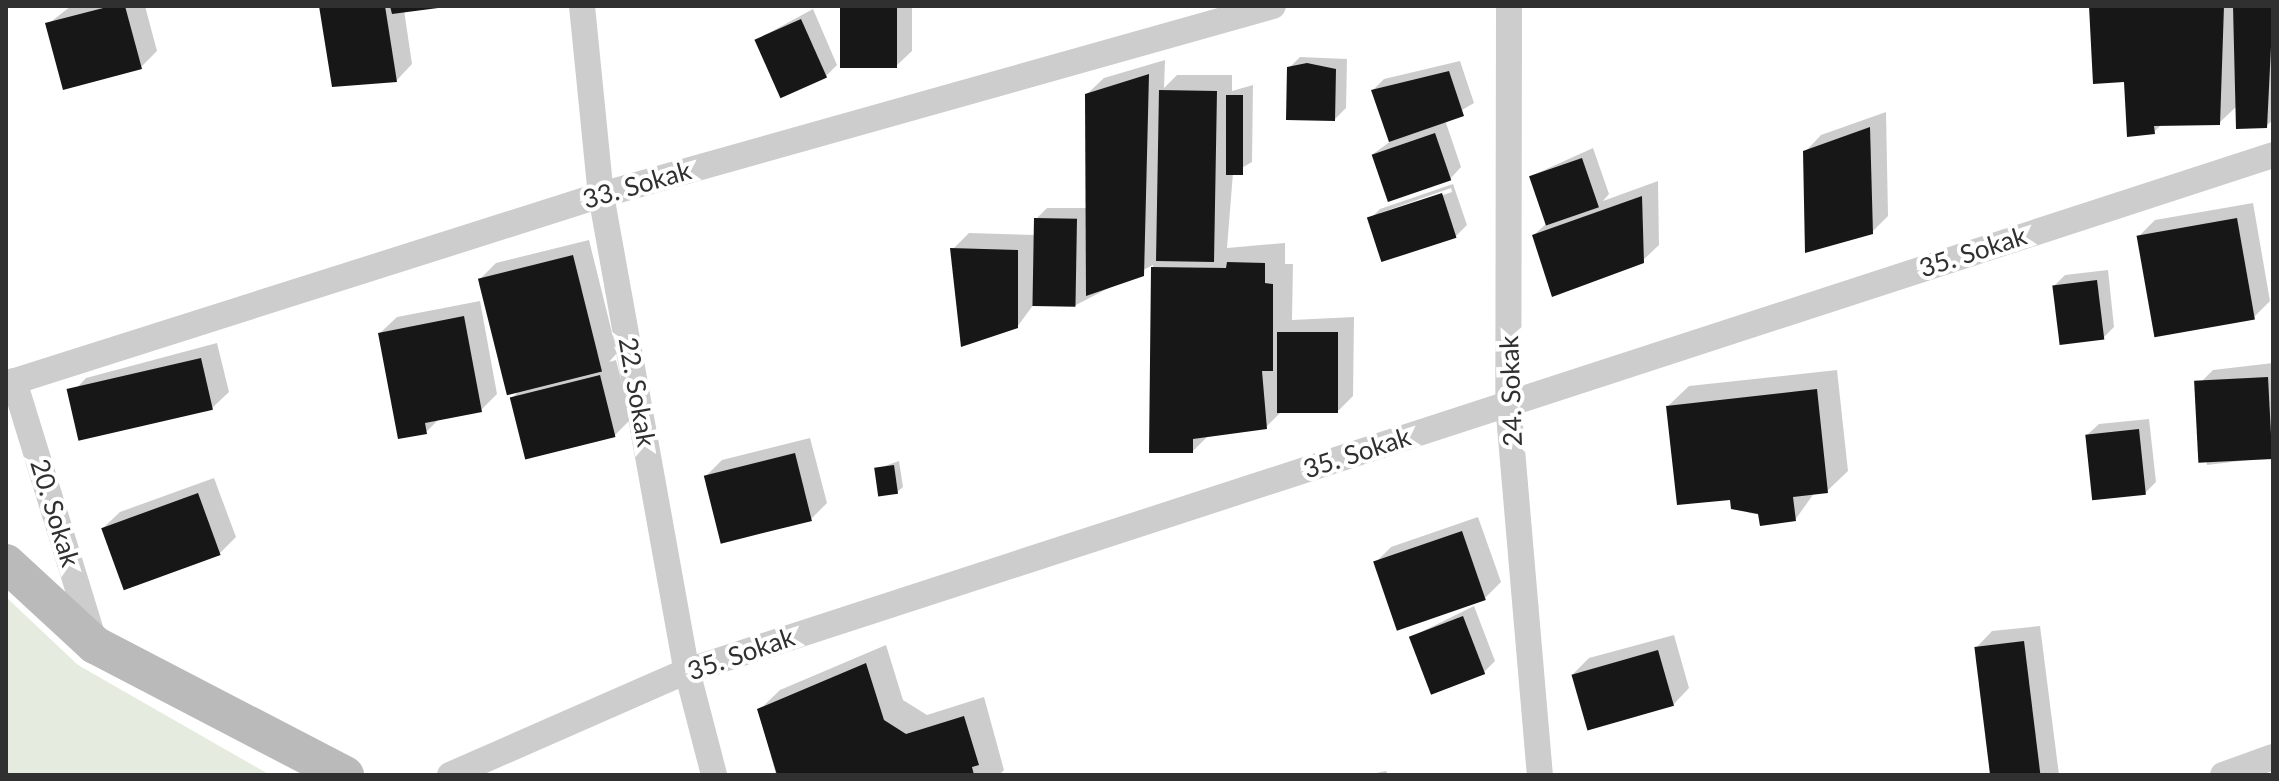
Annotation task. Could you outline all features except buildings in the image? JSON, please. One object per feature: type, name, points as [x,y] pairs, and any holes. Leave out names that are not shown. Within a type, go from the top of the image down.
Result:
[{"type":"main road","points":[[6,563],[95,645],[345,775]]},
{"type":"street","name":"22. Sokak","points":[[582,6],[601,195],[687,671],[714,775]]},
{"type":"street","name":"33. Sokak","points":[[10,383],[601,195],[1273,6]]},
{"type":"street","name":"24. Sokak","points":[[1509,6],[1508,403],[1540,775]]},
{"type":"street","name":"35. Sokak","points":[[450,775],[687,671],[2273,155]]},
{"type":"street","name":"20. Sokak","points":[[10,383],[95,645]]},
{"type":"street","points":[[2223,775],[2273,757]]},
{"type":"shaded area","points":[[6,597],[78,665],[270,775],[6,775]]}]
